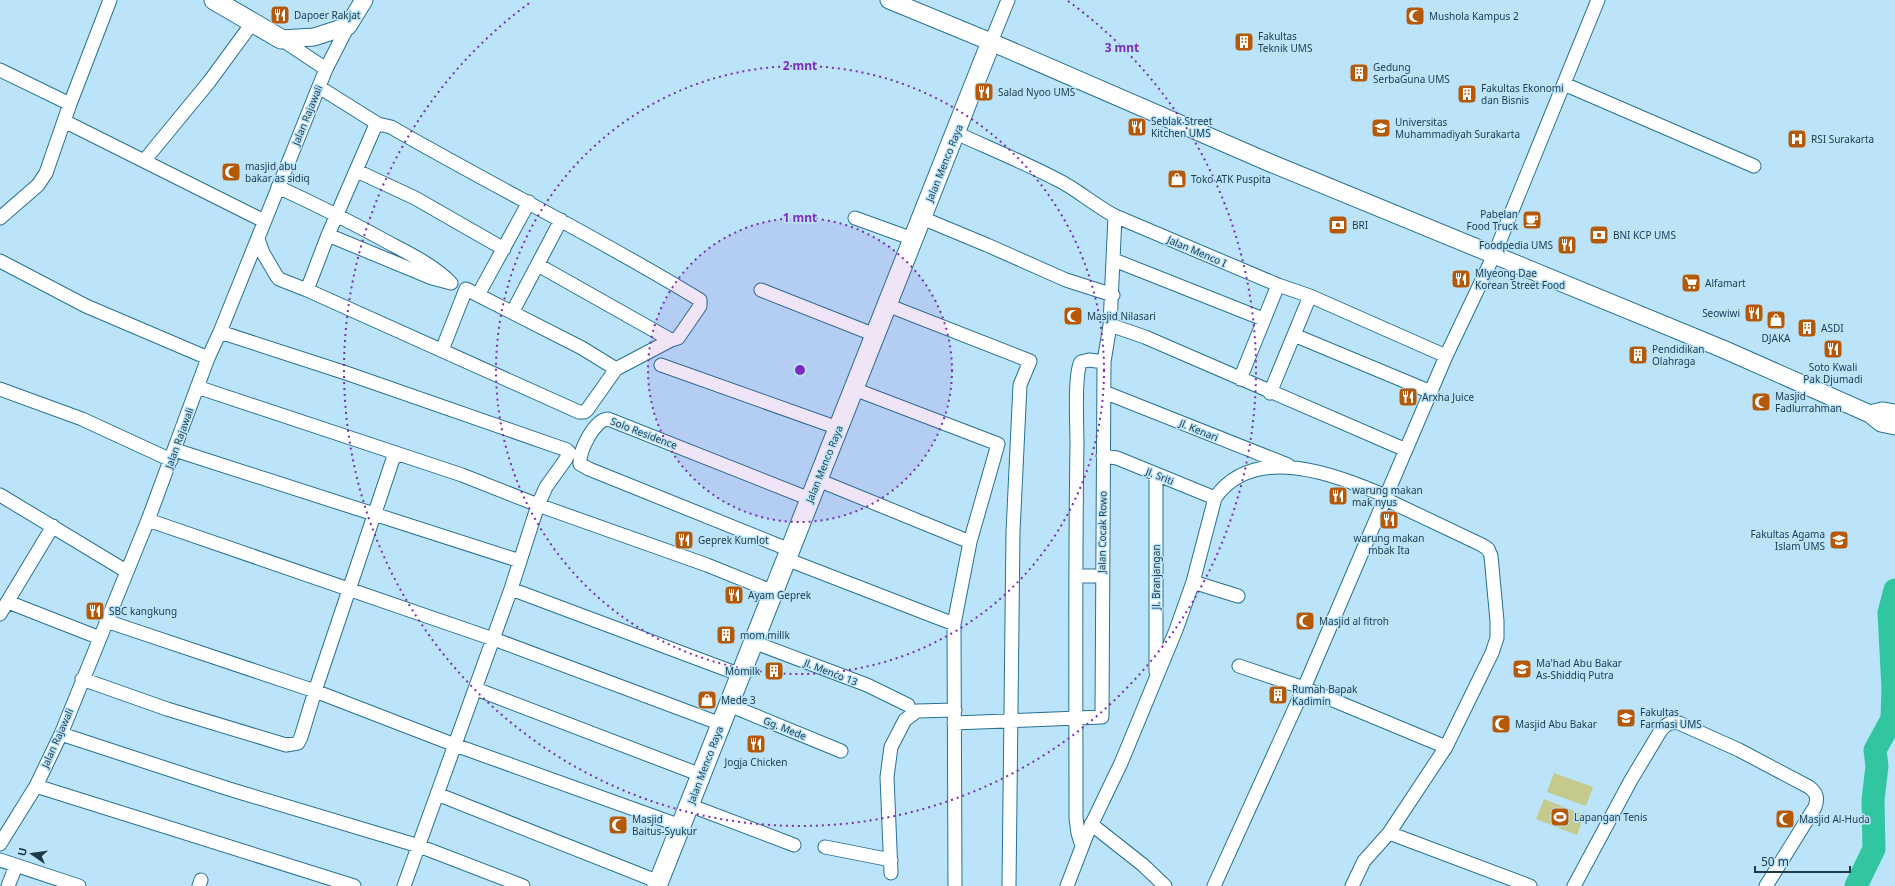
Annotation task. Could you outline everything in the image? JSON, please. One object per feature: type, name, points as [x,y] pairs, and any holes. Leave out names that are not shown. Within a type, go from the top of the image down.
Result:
[{"type":"main road","points":[[214,0],[281,39]]},
{"type":"main road","name":"Jalan Menco Raya","points":[[658,884],[991,42]]},
{"type":"street","points":[[0,218],[34,189],[46,173],[70,104],[110,0]]},
{"type":"street","points":[[281,39],[314,37],[348,26],[364,0]]},
{"type":"street","points":[[889,0],[991,42],[1268,162],[1723,349],[1870,414],[1882,411],[1893,419]]},
{"type":"street","points":[[991,42],[1008,0]]},
{"type":"street","points":[[1214,886],[1304,688],[1446,356],[1494,255],[1598,0]]},
{"type":"street","points":[[144,161],[209,82],[254,22]]},
{"type":"street","name":"Jalan Rajawali","points":[[0,844],[36,786],[61,734],[82,679],[148,520],[208,358],[258,239],[326,69],[348,26]]},
{"type":"street","points":[[281,39],[326,69]]},
{"type":"street","points":[[0,71],[70,104]]},
{"type":"street","points":[[1564,84],[1754,166]]},
{"type":"street","points":[[258,239],[266,259],[279,279],[442,350],[578,412],[584,412],[587,410],[616,369],[681,335],[700,306],[700,300],[561,220],[466,170],[391,127],[378,124],[319,87]]},
{"type":"street","points":[[64,121],[264,221]]},
{"type":"street","points":[[307,290],[328,235],[374,129],[378,124]]},
{"type":"street","name":"Jalan Menco I","points":[[956,133],[1056,179],[1115,216],[1278,285],[1310,296],[1446,356]]},
{"type":"street","points":[[357,171],[415,198],[504,249]]},
{"type":"street","points":[[278,187],[337,215],[438,270],[451,283]]},
{"type":"street","points":[[478,295],[529,202]]},
{"type":"street","name":"Jalan Cocak Rowo","points":[[1076,718],[1102,717],[1104,362],[1113,295],[1115,216]]},
{"type":"street","points":[[855,218],[913,239]]},
{"type":"street","points":[[922,218],[988,245],[1066,280],[1113,295]]},
{"type":"street","points":[[513,311],[561,220]]},
{"type":"street","points":[[328,235],[432,278],[466,289],[513,311],[582,348],[616,369]]},
{"type":"street","points":[[1114,260],[1263,319]]},
{"type":"street","points":[[0,261],[86,306],[208,358]]},
{"type":"street","points":[[538,264],[671,340]]},
{"type":"street","points":[[1240,379],[1278,285]]},
{"type":"street","points":[[442,350],[466,289]]},
{"type":"street","points":[[761,290],[876,334]]},
{"type":"street","points":[[1270,393],[1310,296]]},
{"type":"street","points":[[887,305],[1030,361],[1020,385],[1013,532],[1009,886]]},
{"type":"street","points":[[1110,325],[1145,337],[1270,393],[1406,450]]},
{"type":"street","points":[[220,332],[339,370],[567,450],[568,455],[546,487],[538,505],[511,589],[476,689],[404,886]]},
{"type":"street","points":[[1294,335],[1431,392]]},
{"type":"street","points":[[1082,846],[1076,818],[1078,377],[1080,364],[1084,360],[1104,362]]},
{"type":"street","points":[[661,365],[838,428]]},
{"type":"street","points":[[197,387],[462,475],[538,505],[706,565],[774,592]]},
{"type":"street","points":[[0,389],[173,455],[375,514],[520,561]]},
{"type":"street","points":[[854,389],[998,444],[970,542],[954,624],[955,886]]},
{"type":"street","name":"Jl. Kenari","points":[[1104,392],[1294,468]]},
{"type":"street","name":"Solo Residence","points":[[788,554],[584,467],[580,464],[579,457],[595,426],[603,419],[608,419],[810,499]]},
{"type":"street","points":[[82,679],[167,709],[286,745],[298,743],[396,453]]},
{"type":"street","name":"Jl. Sriti","points":[[1103,456],[1117,458],[1215,498]]},
{"type":"street","points":[[1067,886],[1082,846],[1121,763],[1156,680],[1193,582],[1215,498],[1229,482],[1244,474],[1266,468],[1294,468],[1345,480],[1385,497],[1482,545],[1488,549],[1491,556],[1498,621],[1495,645],[1446,747],[1389,833],[1364,861],[1352,886]]},
{"type":"street","name":"Jl. Branjangan","points":[[1156,474],[1156,680]]},
{"type":"street","points":[[818,480],[970,542]]},
{"type":"street","points":[[0,495],[126,571]]},
{"type":"street","points":[[148,520],[493,639],[721,724]]},
{"type":"street","points":[[0,614],[53,526]]},
{"type":"street","points":[[788,554],[954,624]]},
{"type":"street","points":[[1077,576],[1102,576]]},
{"type":"street","points":[[1193,582],[1238,596]]},
{"type":"street","points":[[511,589],[741,675]]},
{"type":"street","points":[[8,602],[100,638]]},
{"type":"street","points":[[106,621],[315,692],[455,745],[681,826]]},
{"type":"street","name":"Jl. Menco 13","points":[[753,642],[866,685],[908,705]]},
{"type":"street","points":[[1239,666],[1304,688],[1446,747]]},
{"type":"street","points":[[476,689],[701,775]]},
{"type":"street","name":"Gg. Mede","points":[[729,705],[841,751]]},
{"type":"street","points":[[891,873],[887,777],[891,747],[905,720],[917,711],[954,716],[1011,720],[1076,718]]},
{"type":"street","points":[[1574,886],[1631,780],[1661,730],[1665,726],[1674,722],[1739,750],[1809,787],[1815,792],[1817,801],[1815,807],[1766,886]]},
{"type":"street","points":[[61,734],[229,789],[419,846],[523,886]]},
{"type":"street","points":[[36,786],[354,886]]},
{"type":"street","points":[[437,794],[658,884]]},
{"type":"street","points":[[689,805],[794,845]]},
{"type":"street","points":[[1092,824],[1143,865],[1165,886]]},
{"type":"street","points":[[1389,833],[1530,886]]},
{"type":"street","points":[[825,847],[891,860]]},
{"type":"street","points":[[0,860],[78,886]]},
{"type":"street","points":[[8,886],[16,866]]},
{"type":"green space","name":"Lapangan Tenis","points":[[1554,773],[1593,787],[1586,806],[1547,792]]},
{"type":"green space","name":"Lapangan Tenis","points":[[1544,799],[1584,815],[1577,835],[1536,819]]},
{"type":"waterway","points":[[1856,886],[1874,849],[1873,800],[1877,766],[1875,750],[1892,719],[1893,689],[1889,613],[1895,590]]},
{"type":"place","name":"Dapoer Rakjat","points":[[280,15]]},
{"type":"place","name":"Mushola Kampus 2","points":[[1415,16]]},
{"type":"place","name":"Fakultas Teknik UMS","points":[[1244,42]]},
{"type":"place","name":"Gedung SerbaGuna UMS","points":[[1359,73]]},
{"type":"place","name":"Salad Nyoo UMS","points":[[984,92]]},
{"type":"place","name":"Fakultas Ekonomi dan Bisnis","points":[[1467,94]]},
{"type":"place","name":"Seblak Street Kitchen UMS","points":[[1137,127]]},
{"type":"place","name":"Universitas Muhammadiyah Surakarta","points":[[1381,128]]},
{"type":"place","name":"RSI Surakarta","points":[[1797,139]]},
{"type":"place","name":"masjid abu bakar as sidiq","points":[[231,172]]},
{"type":"place","name":"Toko ATK Puspita","points":[[1177,179]]},
{"type":"place","name":"Pabelan Food Truck","points":[[1532,220]]},
{"type":"place","name":"BRI","points":[[1338,225]]},
{"type":"place","name":"BNI KCP UMS","points":[[1599,235]]},
{"type":"place","name":"Foodpedia UMS","points":[[1567,245]]},
{"type":"place","name":"Mlyeong Dae Korean Street Food","points":[[1461,279]]},
{"type":"place","name":"Alfamart","points":[[1691,283]]},
{"type":"place","name":"Seowiwi","points":[[1754,313]]},
{"type":"place","name":"Masjid Nilasari","points":[[1073,316]]},
{"type":"place","name":"DJAKA","points":[[1776,320]]},
{"type":"place","name":"ASDI","points":[[1807,328]]},
{"type":"place","name":"Soto Kwali Pak Djumadi","points":[[1833,349]]},
{"type":"place","name":"Pendidikan Olahraga","points":[[1638,355]]},
{"type":"place","name":"Arxha Juice","points":[[1408,397]]},
{"type":"place","name":"Masjid Fadlurrahman","points":[[1761,402]]},
{"type":"place","name":"warung makan mak nyus","points":[[1338,496]]},
{"type":"place","name":"warung makan mbak Ita","points":[[1389,520]]},
{"type":"place","name":"Geprek Kumlot","points":[[684,540]]},
{"type":"place","name":"Fakultas Agama Islam UMS","points":[[1839,540]]},
{"type":"place","name":"Ayam Geprek","points":[[734,595]]},
{"type":"place","name":"SBC kangkung","points":[[95,611]]},
{"type":"place","name":"Masjid al fitroh","points":[[1305,621]]},
{"type":"place","name":"mom millk","points":[[726,635]]},
{"type":"place","name":"Ma'had Abu Bakar As-Shiddiq Putra","points":[[1522,669]]},
{"type":"place","name":"Momilk","points":[[774,671]]},
{"type":"place","name":"Rumah Bapak Kadimin","points":[[1278,695]]},
{"type":"place","name":"Mede 3","points":[[707,700]]},
{"type":"place","name":"Fakultas Farmasi UMS","points":[[1626,718]]},
{"type":"place","name":"Masjid Abu Bakar","points":[[1501,724]]},
{"type":"place","name":"Jogja Chicken","points":[[756,744]]},
{"type":"place","name":"Lapangan Tenis","points":[[1560,817]]},
{"type":"place","name":"Masjid Al-Huda","points":[[1785,819]]},
{"type":"place","name":"Masjid Baitus-Syukur","points":[[618,825]]}]
